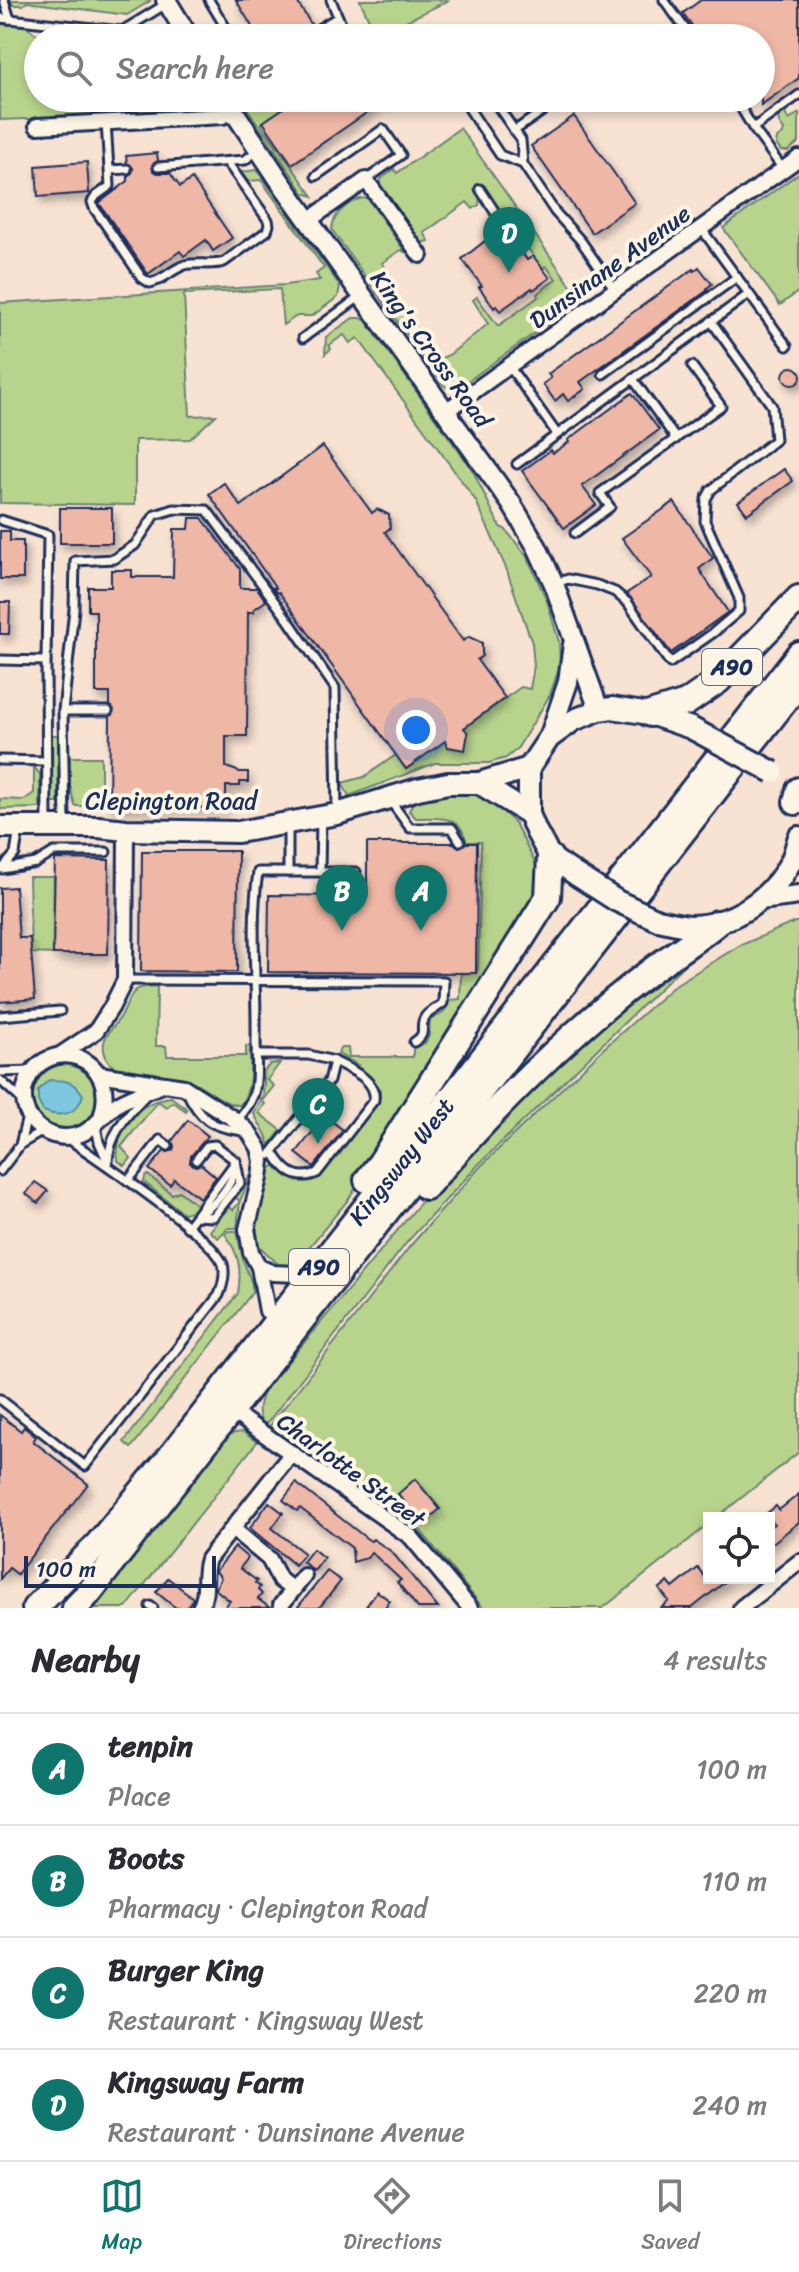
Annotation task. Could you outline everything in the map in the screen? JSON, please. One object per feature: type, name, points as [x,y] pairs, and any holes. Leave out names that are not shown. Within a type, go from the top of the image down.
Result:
[{"type":"highway","name":"A90","points":[[650,714],[686,703],[718,681],[799,598]]},
{"type":"highway","name":"Kingsway West","points":[[35,1608],[97,1545],[174,1452],[799,654]]},
{"type":"highway","name":"Kingsway West","points":[[75,1608],[799,683]]},
{"type":"highway","name":"A90","points":[[35,1608],[133,1477],[297,1274],[381,1162],[548,897],[550,857]]},
{"type":"highway","name":"A90","points":[[231,1411],[491,1115],[577,1034],[652,971],[717,923]]},
{"type":"main road","points":[[798,801],[773,772],[691,728],[650,714],[612,708],[574,720],[549,738],[529,768],[529,814],[550,857],[617,901],[658,920],[687,926],[717,923],[741,913],[760,900],[776,883],[791,861],[799,837]]},
{"type":"main road","name":"Clepington Road","points":[[10,827],[238,832],[329,816],[448,783],[479,783],[529,768]]},
{"type":"main road","points":[[479,783],[529,814]]},
{"type":"street","points":[[167,1],[181,24]]},
{"type":"street","points":[[37,126],[223,116],[225,112]]},
{"type":"street","name":"King's Cross Road","points":[[234,112],[511,503],[554,584],[599,710]]},
{"type":"street","name":"Dunsinane Avenue","points":[[446,411],[799,158]]},
{"type":"street","points":[[309,220],[366,180],[420,255]]},
{"type":"street","points":[[549,738],[568,682],[574,641]]},
{"type":"street","points":[[126,830],[125,980],[96,1031],[60,1055],[40,1063],[32,1071],[25,1085],[26,1108],[43,1131],[65,1137],[82,1134],[121,1102],[159,1086]]},
{"type":"street","points":[[760,900],[799,895]]},
{"type":"street","points":[[96,1031],[96,1070],[105,1087],[106,1102],[98,1120]]},
{"type":"street","points":[[60,1055],[78,1057],[96,1070],[159,1086],[184,1087],[249,1132],[268,1157],[247,1229],[251,1252],[259,1267],[267,1311]]},
{"type":"street","points":[[259,1267],[273,1273],[297,1274]]},
{"type":"street","name":"Charlotte Street","points":[[231,1411],[411,1537],[470,1608]]},
{"type":"street","points":[[200,1608],[206,1591],[204,1570],[208,1559],[292,1453]]},
{"type":"street","points":[[233,1529],[269,1559],[280,1580],[293,1590]]},
{"type":"street","points":[[741,1608],[797,1568]]},
{"type":"street","points":[[281,1605],[304,1576]]},
{"type":"lane","points":[[4,0],[10,19]]},
{"type":"lane","points":[[209,0],[224,24]]},
{"type":"lane","points":[[331,0],[341,24]]},
{"type":"lane","points":[[664,0],[682,24]]},
{"type":"lane","points":[[132,24],[167,1]]},
{"type":"lane","points":[[326,24],[338,17]]},
{"type":"lane","points":[[0,18],[57,24]]},
{"type":"lane","points":[[753,128],[799,95]]},
{"type":"lane","points":[[471,112],[500,155],[523,164]]},
{"type":"lane","points":[[501,112],[521,140],[523,164],[555,212],[581,241],[615,290]]},
{"type":"lane","points":[[514,131],[541,112]]},
{"type":"lane","points":[[743,112],[783,169]]},
{"type":"lane","points":[[106,122],[110,186],[92,202],[142,278],[150,283],[187,265],[224,262],[267,231],[268,220],[227,162]]},
{"type":"lane","points":[[316,176],[383,129],[401,155],[366,180]]},
{"type":"lane","points":[[158,167],[245,160],[259,150]]},
{"type":"lane","points":[[110,170],[127,169]]},
{"type":"lane","points":[[480,189],[506,229]]},
{"type":"lane","points":[[701,228],[787,346]]},
{"type":"lane","points":[[603,374],[737,277]]},
{"type":"lane","points":[[517,464],[749,294]]},
{"type":"lane","points":[[303,338],[363,295]]},
{"type":"lane","points":[[554,584],[568,579],[615,592],[628,603],[670,663],[739,611],[739,598],[705,521],[706,499],[711,490],[775,440],[772,406],[711,321]]},
{"type":"lane","points":[[509,366],[557,434]]},
{"type":"lane","points":[[575,533],[610,507],[600,493],[721,406],[692,366]]},
{"type":"lane","points":[[633,379],[676,439]]},
{"type":"lane","points":[[56,827],[63,711],[74,609],[75,561],[114,559],[135,545],[155,515],[174,509],[207,510],[335,688],[329,816],[320,872]]},
{"type":"lane","points":[[1,520],[48,535],[46,761],[56,827]]},
{"type":"lane","points":[[0,660],[46,661]]},
{"type":"lane","points":[[63,711],[108,711]]},
{"type":"lane","points":[[0,760],[46,761]]},
{"type":"lane","points":[[388,798],[410,828],[452,828],[460,841]]},
{"type":"lane","points":[[288,823],[288,872]]},
{"type":"lane","points":[[1,869],[15,854],[10,827]]},
{"type":"lane","points":[[1,869],[36,863],[54,852],[106,852]]},
{"type":"lane","points":[[237,1121],[249,1105],[255,1089],[257,980],[254,965],[258,872],[356,872]]},
{"type":"lane","points":[[125,980],[444,981],[443,1003],[426,1015],[423,1034],[414,1042]]},
{"type":"lane","points":[[0,1016],[60,1011]]},
{"type":"lane","points":[[256,1055],[309,1055],[334,1061],[372,1085],[375,1092],[374,1100],[317,1173],[306,1177],[295,1175],[268,1157],[329,1081],[334,1061]]},
{"type":"lane","points":[[0,1072],[32,1071]]},
{"type":"lane","points":[[0,1080],[26,1108],[20,1145]]},
{"type":"lane","points":[[110,1166],[109,1150],[115,1134],[131,1109],[159,1086]]},
{"type":"lane","points":[[184,1087],[195,1109],[219,1128],[249,1132]]},
{"type":"lane","points":[[98,1120],[99,1142],[110,1166]]},
{"type":"lane","points":[[0,1171],[20,1145],[43,1131]]},
{"type":"lane","points":[[0,1399],[85,1466],[219,1295],[225,1279],[223,1265],[209,1245],[110,1166],[65,1137]]},
{"type":"lane","points":[[128,1181],[160,1140],[168,1146]]},
{"type":"lane","points":[[196,1160],[207,1146],[215,1145],[236,1161],[240,1183],[213,1217],[196,1216]]},
{"type":"lane","points":[[187,1227],[236,1161]]},
{"type":"green space","points":[[11,0],[150,1],[127,15],[27,2],[13,5]]},
{"type":"green space","points":[[360,0],[449,0],[400,24],[371,24]]},
{"type":"green space","points":[[0,24],[24,26],[24,112],[213,112],[0,120]]},
{"type":"green space","points":[[250,112],[278,112],[261,124],[313,196],[304,193]]},
{"type":"green space","points":[[784,112],[789,120],[799,113],[799,142],[788,151],[781,151],[776,144],[784,130],[778,116]]},
{"type":"green space","points":[[460,128],[581,300],[458,388],[449,389],[443,385],[332,230],[335,218],[344,208],[367,198],[406,253],[401,250],[382,263],[390,275],[382,281],[439,359],[449,355],[488,324],[473,300],[477,297],[498,326],[538,297],[537,294],[556,279],[546,266],[542,268],[483,186],[476,191],[480,197],[479,205],[473,209],[467,202],[424,233],[429,241],[419,244],[379,188],[381,179],[394,169],[397,173]]},
{"type":"green space","points":[[257,170],[340,286],[338,297],[312,316],[297,316],[283,325],[280,289],[184,294],[190,416],[216,415],[190,439],[135,440],[135,505],[0,503],[0,303],[286,285],[320,280],[316,274],[324,268],[261,180],[248,181],[241,172]]},
{"type":"green space","points":[[799,173],[799,291],[780,305],[723,228]]},
{"type":"green space","points":[[353,318],[366,321],[473,471],[500,527],[527,556],[547,601],[559,642],[560,665],[550,695],[517,749],[506,758],[489,763],[435,763],[349,796],[342,783],[364,777],[396,755],[406,769],[445,741],[449,747],[468,733],[464,728],[521,687],[530,689],[534,666],[532,643],[506,568],[476,501],[358,338],[350,343],[344,335],[329,345],[331,349],[325,354],[326,337]]},
{"type":"green space","points":[[52,735],[59,735],[58,803],[52,803]]},
{"type":"green space","points":[[70,757],[101,757],[101,806],[75,806],[70,786]]},
{"type":"green space","points":[[34,767],[40,774],[40,808],[0,809],[0,799],[24,800],[34,793]]},
{"type":"green space","points":[[467,792],[486,796],[515,823],[541,875],[536,909],[348,1200],[301,1257],[290,1265],[279,1265],[258,1245],[256,1220],[270,1169],[276,1165],[294,1179],[306,1181],[319,1176],[340,1154],[380,1098],[376,1083],[356,1068],[358,1065],[338,1054],[340,1048],[348,1048],[349,1057],[413,1057],[413,1048],[425,1043],[429,1036],[430,1020],[443,1013],[450,1000],[460,999],[461,973],[476,973],[478,969],[481,842],[466,842],[460,826],[454,822],[440,818],[416,818],[409,811],[413,802],[443,794]]},
{"type":"green space","points":[[29,877],[54,877],[53,954],[31,953]]},
{"type":"green space","points":[[799,922],[799,1452],[724,1512],[703,1512],[703,1529],[603,1608],[483,1608],[421,1531],[268,1428],[411,1245],[481,1166],[675,985],[739,946]]},
{"type":"green space","points":[[694,955],[479,1164],[408,1241],[264,1427],[259,1410],[263,1392],[451,1166],[515,1099],[647,982]]},
{"type":"green space","points":[[157,986],[156,1046],[166,1046],[167,1056],[246,1056],[246,1046],[250,1046],[249,1085],[240,1105],[227,1102],[186,1079],[126,1071],[108,1061],[104,1052],[105,1039],[131,995],[137,989]]},
{"type":"green space","points":[[280,1063],[267,1080],[274,1086],[262,1101],[265,1104],[259,1113],[281,1130],[270,1145],[254,1114],[263,1096],[265,1070],[270,1064]]},
{"type":"green space","points":[[65,1064],[81,1070],[92,1079],[97,1091],[92,1115],[83,1124],[71,1129],[56,1128],[46,1123],[36,1111],[32,1099],[39,1078],[50,1069]]},
{"type":"green space","points":[[171,1097],[186,1111],[173,1102],[166,1107],[158,1101],[121,1147],[131,1158],[125,1166],[118,1161],[120,1138],[131,1118],[149,1104],[160,1100]]},
{"type":"green space","points":[[148,1175],[172,1194],[179,1191],[197,1205],[192,1211],[183,1213],[144,1182]]},
{"type":"green space","points":[[251,1175],[240,1201],[236,1198],[237,1193]]},
{"type":"green space","points":[[240,1201],[237,1228],[228,1228],[218,1238],[210,1231],[229,1207],[233,1210]]},
{"type":"green space","points":[[237,1231],[252,1293],[131,1448],[124,1442],[238,1293],[239,1269],[234,1248],[225,1234]]},
{"type":"green space","points":[[243,1432],[257,1442],[126,1608],[85,1608],[228,1434]]},
{"type":"water","points":[[49,1080],[65,1081],[77,1087],[83,1095],[77,1107],[62,1114],[43,1111],[38,1101],[38,1090]]},
{"type":"building","points":[[236,0],[296,0],[311,24],[251,24]]},
{"type":"building","points":[[701,0],[799,0],[799,78],[775,95],[775,24],[691,24],[683,13]]},
{"type":"building","points":[[278,112],[368,112],[292,164],[263,122]]},
{"type":"building","points":[[574,116],[635,203],[592,233],[531,146]]},
{"type":"building","points":[[157,153],[158,161],[152,165],[153,171],[170,173],[180,187],[192,179],[232,238],[213,251],[206,240],[184,256],[180,251],[148,274],[99,203],[128,181],[133,168],[127,163],[126,156]]},
{"type":"building","points":[[87,162],[89,193],[38,197],[36,166]]},
{"type":"building","points":[[499,230],[516,254],[521,251],[527,260],[533,256],[550,278],[500,311],[496,306],[494,308],[462,259]]},
{"type":"building","points":[[699,267],[712,284],[708,290],[580,382],[585,389],[568,401],[563,394],[555,401],[543,384],[551,378],[548,374]]},
{"type":"building","points":[[792,367],[798,370],[798,382],[792,385],[786,382],[783,376],[786,370]]},
{"type":"building","points":[[632,393],[659,430],[582,486],[596,505],[564,528],[522,471],[551,450],[553,453],[569,442]]},
{"type":"building","points":[[323,446],[372,513],[377,509],[389,515],[390,528],[385,532],[463,641],[469,637],[482,643],[482,656],[477,660],[505,698],[464,728],[468,733],[465,750],[448,747],[445,741],[406,769],[279,592],[273,588],[276,588],[209,494],[224,483],[241,506]]},
{"type":"building","points":[[784,469],[793,481],[747,514],[738,502]]},
{"type":"building","points":[[674,502],[713,558],[699,569],[728,612],[671,653],[627,593],[651,577],[622,538]]},
{"type":"building","points":[[60,508],[112,508],[112,543],[60,543]]},
{"type":"building","points":[[190,518],[202,518],[240,569],[240,588],[257,588],[266,601],[254,612],[248,612],[247,736],[226,736],[226,767],[248,772],[248,782],[240,782],[240,786],[226,786],[226,808],[109,807],[110,717],[114,710],[110,705],[110,693],[96,693],[96,611],[88,611],[88,587],[111,587],[111,570],[132,570],[132,577],[173,577],[174,529],[189,529]]},
{"type":"building","points":[[0,531],[10,531],[10,541],[23,541],[23,579],[0,579]]},
{"type":"building","points":[[0,602],[10,602],[9,634],[0,634]]},
{"type":"building","points":[[367,843],[454,843],[459,847],[477,843],[476,973],[268,972],[269,895],[367,896]]},
{"type":"building","points":[[142,851],[238,851],[237,972],[141,971]]},
{"type":"building","points":[[55,859],[109,860],[108,954],[53,954]]},
{"type":"building","points":[[15,887],[19,938],[30,938],[35,999],[0,1002],[0,888]]},
{"type":"building","points":[[325,1116],[343,1130],[314,1167],[296,1153]]},
{"type":"building","points":[[188,1120],[208,1136],[191,1156],[190,1163],[196,1166],[201,1164],[216,1177],[200,1198],[174,1179],[170,1185],[149,1169],[164,1151],[173,1150],[172,1141]]},
{"type":"building","points":[[35,1182],[48,1191],[38,1203],[26,1194]]},
{"type":"building","points":[[0,1415],[21,1431],[24,1427],[36,1437],[33,1441],[88,1484],[17,1574],[9,1568],[0,1579]]},
{"type":"building","points":[[415,1479],[440,1509],[423,1524],[398,1494]]},
{"type":"building","points":[[296,1483],[366,1538],[373,1539],[392,1552],[438,1608],[418,1608],[397,1582],[401,1580],[371,1552],[367,1558],[353,1562],[352,1548],[300,1508],[297,1511],[283,1500]]},
{"type":"building","points":[[799,1494],[799,1522],[775,1541],[775,1512],[768,1512],[776,1506],[779,1510]]},
{"type":"building","points":[[269,1502],[283,1513],[272,1528],[304,1553],[295,1565],[250,1528]]},
{"type":"building","points":[[235,1547],[248,1558],[240,1568],[257,1581],[255,1583],[262,1594],[258,1599],[270,1608],[224,1608],[230,1601],[215,1589],[221,1578],[216,1571]]},
{"type":"building","points":[[313,1549],[324,1558],[314,1571],[303,1562]]},
{"type":"building","points":[[698,1568],[703,1574],[703,1584],[722,1584],[692,1608],[661,1608],[669,1601],[659,1589],[668,1582],[673,1588]]},
{"type":"building","points":[[327,1571],[341,1581],[319,1608],[297,1608]]},
{"type":"building","points":[[168,1578],[193,1598],[187,1608],[176,1608],[156,1592]]},
{"type":"building","points":[[377,1591],[390,1601],[385,1608],[365,1608]]},
{"type":"place","name":"Kingsway Farm","points":[[509,273]]},
{"type":"place","name":"Boots","points":[[342,931]]},
{"type":"place","name":"tenpin","points":[[421,931]]},
{"type":"place","name":"Burger King","points":[[318,1144]]}]
